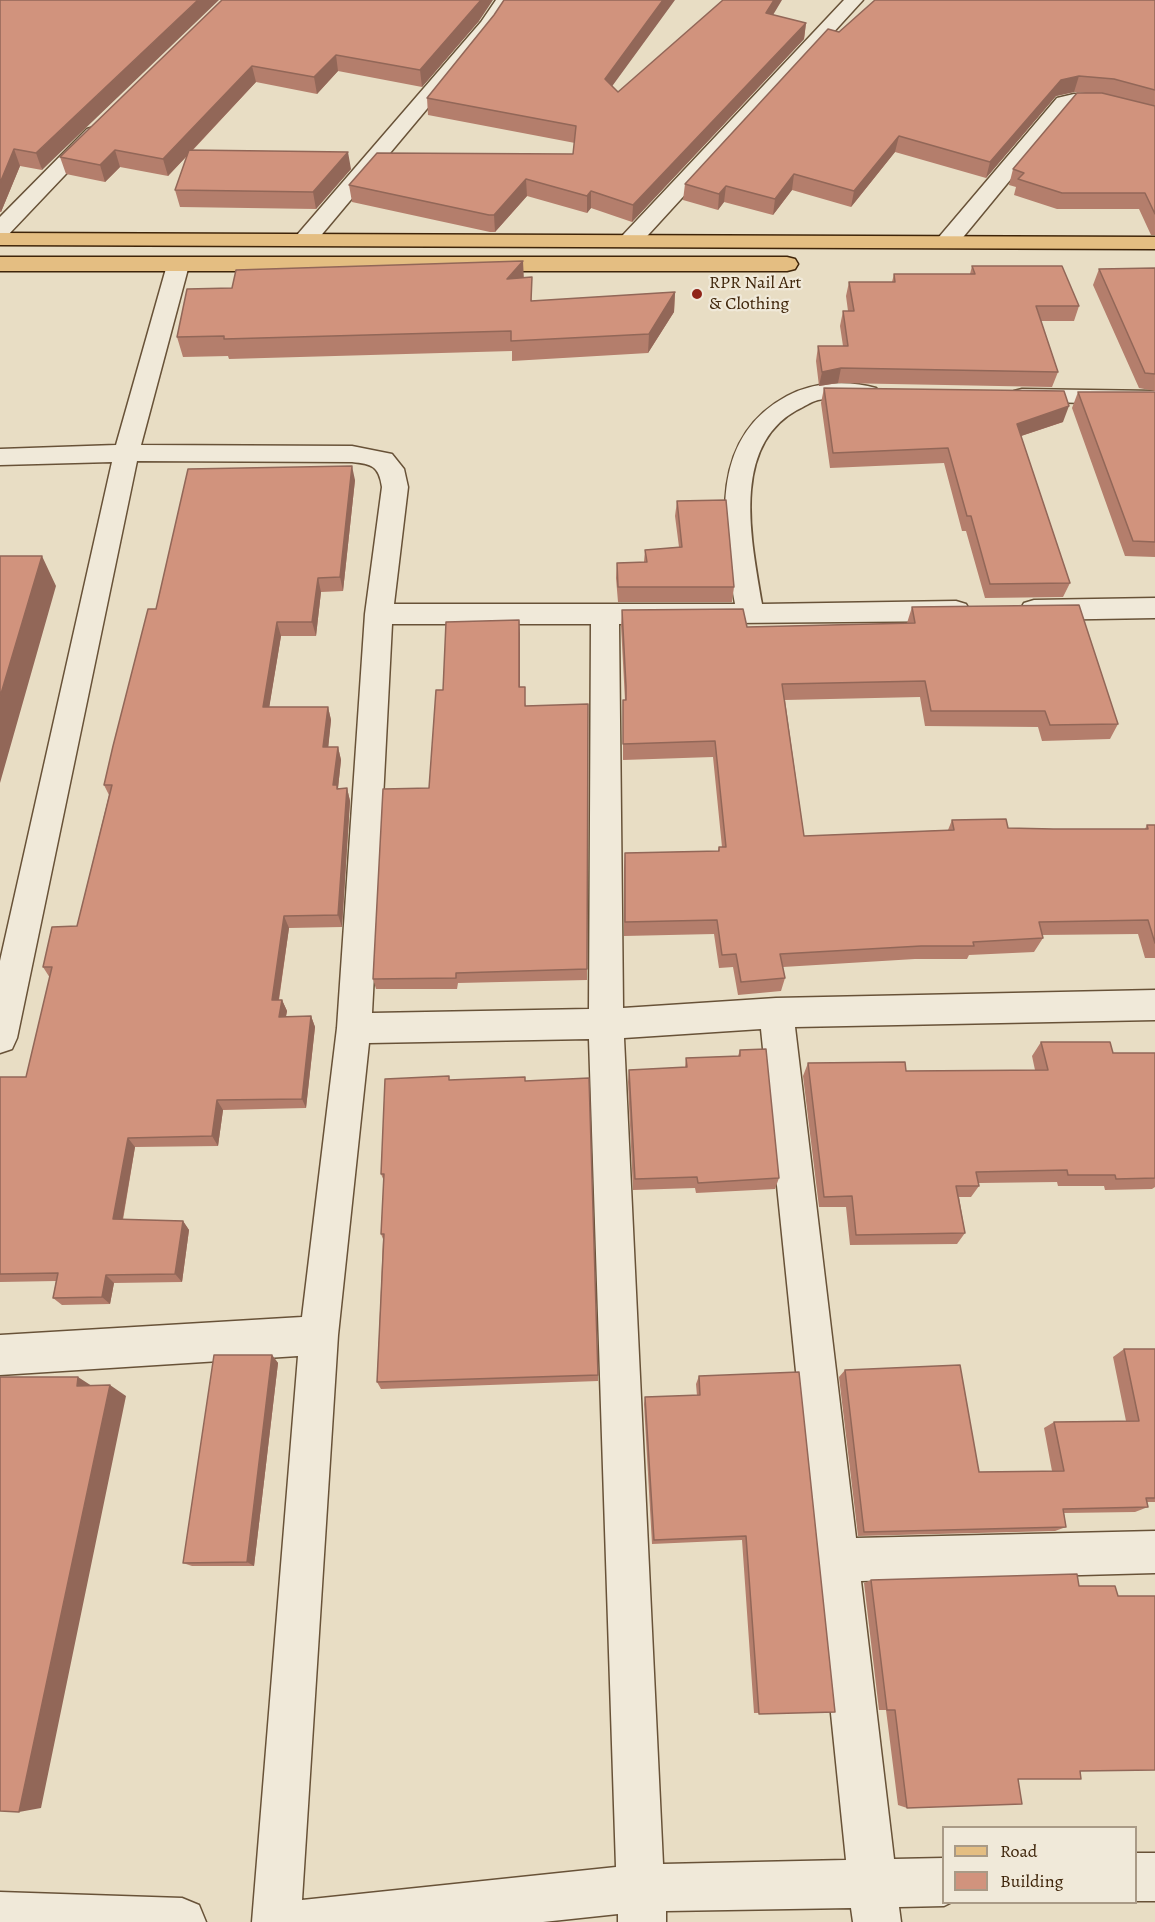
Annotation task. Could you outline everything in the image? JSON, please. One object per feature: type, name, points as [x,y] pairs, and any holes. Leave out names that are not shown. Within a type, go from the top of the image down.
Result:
[{"type":"main road","points":[[0,239],[1155,243]]},
{"type":"main road","points":[[0,264],[805,264]]},
{"type":"main road","points":[[1062,264],[1155,264]]},
{"type":"street","points":[[305,240],[487,26],[505,0]]},
{"type":"street","points":[[630,241],[854,0]]},
{"type":"street","points":[[947,242],[1064,102],[1071,99],[1090,100],[1155,115]]},
{"type":"street","points":[[0,230],[43,183],[109,119]]},
{"type":"street","points":[[0,1038],[126,453],[178,265]]},
{"type":"street","points":[[750,614],[736,510],[746,453],[757,430],[780,408],[806,395],[838,392],[897,393]]},
{"type":"street","points":[[992,395],[1152,405]]},
{"type":"street","points":[[0,457],[126,453],[352,454],[377,456],[387,461],[393,470],[395,487],[379,614],[354,1028],[319,1335],[276,1922]]},
{"type":"street","points":[[1012,610],[1155,608]]},
{"type":"street","points":[[379,614],[750,614],[976,611]]},
{"type":"street","points":[[605,613],[606,1024],[642,1905]]},
{"type":"street","points":[[354,1028],[606,1024],[776,1013],[1155,1005]]},
{"type":"street","points":[[776,1013],[875,1903]]},
{"type":"street","points":[[0,1355],[319,1335]]},
{"type":"street","points":[[837,1560],[1155,1552]]},
{"type":"street","points":[[1137,1878],[1155,1877]]},
{"type":"street","points":[[307,1922],[642,1905],[875,1903],[942,1883]]},
{"type":"street","points":[[0,1916],[183,1922]]},
{"type":"building","points":[[0,0],[198,0],[36,153],[14,149],[0,183]]},
{"type":"building","points":[[222,0],[481,0],[420,70],[336,55],[314,77],[252,66],[163,159],[115,150],[100,165],[60,157]]},
{"type":"building","points":[[504,0],[663,0],[605,79],[618,92],[723,0],[774,0],[766,13],[806,23],[633,205],[591,191],[587,196],[526,179],[494,215],[489,215],[349,185],[377,153],[573,154],[576,126],[427,98]]},
{"type":"building","points":[[875,0],[1155,0],[1155,90],[1114,79],[1079,76],[1061,80],[990,162],[899,136],[854,191],[794,174],[775,199],[726,186],[719,194],[685,184],[828,29],[839,32]]},
{"type":"building","points":[[1077,93],[1102,93],[1155,106],[1155,214],[1145,193],[1062,193],[1018,179],[1024,173],[1013,169]]},
{"type":"building","points":[[189,150],[348,152],[313,192],[175,190]]},
{"type":"building","points":[[523,261],[507,279],[532,277],[531,301],[675,292],[649,334],[511,341],[511,331],[224,339],[224,336],[177,337],[187,289],[232,288],[236,270]]},
{"type":"building","points":[[972,266],[1062,266],[1079,306],[1036,306],[1058,372],[841,368],[822,372],[818,346],[848,346],[843,311],[854,311],[849,282],[895,282],[894,274],[975,274]]},
{"type":"building","points":[[1155,268],[1155,374],[1145,373],[1099,269]]},
{"type":"building","points":[[824,388],[1064,391],[1069,406],[1017,424],[1070,583],[990,584],[971,516],[967,516],[948,448],[833,453]]},
{"type":"building","points":[[1078,392],[1155,392],[1155,542],[1133,541]]},
{"type":"building","points":[[352,466],[340,577],[318,578],[312,622],[277,622],[263,707],[328,707],[323,747],[338,747],[333,785],[337,785],[337,789],[347,788],[338,915],[284,916],[272,1000],[282,1000],[279,1017],[311,1016],[302,1099],[217,1100],[212,1136],[128,1138],[113,1219],[183,1221],[175,1274],[106,1275],[102,1297],[53,1298],[58,1273],[0,1274],[0,1077],[26,1077],[52,967],[43,967],[52,927],[77,926],[112,785],[104,785],[113,746],[148,609],[156,609],[188,469]]},
{"type":"building","points":[[726,500],[734,587],[618,587],[617,563],[647,562],[645,550],[682,547],[677,501]]},
{"type":"building","points":[[0,556],[42,556],[0,697]]},
{"type":"building","points":[[1079,605],[1118,724],[1050,725],[1045,711],[931,711],[925,681],[782,684],[804,836],[954,830],[952,820],[1006,819],[1008,828],[1148,829],[1147,825],[1155,825],[1155,943],[1148,920],[1039,922],[1043,938],[973,942],[974,946],[921,946],[780,954],[785,978],[741,982],[736,954],[722,955],[717,920],[625,922],[625,853],[719,851],[719,847],[726,847],[715,741],[623,744],[623,700],[626,700],[626,686],[622,610],[743,609],[747,627],[915,623],[912,607]]},
{"type":"building","points":[[519,620],[519,687],[525,687],[525,706],[588,704],[587,969],[456,973],[456,978],[373,979],[383,789],[429,788],[436,690],[443,690],[446,622]]},
{"type":"building","points":[[1041,1042],[1110,1042],[1113,1053],[1155,1053],[1155,1178],[1116,1179],[1115,1175],[1068,1175],[1067,1170],[976,1172],[979,1186],[956,1186],[965,1233],[856,1235],[852,1196],[824,1197],[808,1063],[905,1062],[906,1071],[1048,1070]]},
{"type":"building","points":[[766,1049],[779,1178],[698,1183],[697,1177],[635,1179],[629,1070],[687,1067],[686,1058],[740,1056],[740,1050]]},
{"type":"building","points":[[449,1076],[449,1080],[525,1077],[525,1081],[589,1078],[598,1375],[377,1382],[384,1234],[381,1234],[384,1174],[381,1174],[385,1079]]},
{"type":"building","points":[[1124,1349],[1155,1349],[1155,1498],[1146,1498],[1148,1507],[1063,1509],[1066,1527],[864,1532],[845,1370],[960,1365],[979,1472],[1064,1471],[1054,1422],[1139,1421]]},
{"type":"building","points":[[214,1355],[272,1355],[247,1562],[183,1563]]},
{"type":"building","points":[[799,1372],[835,1712],[759,1714],[746,1536],[654,1540],[645,1397],[700,1395],[699,1376]]},
{"type":"building","points":[[0,1377],[78,1377],[77,1386],[110,1385],[19,1812],[0,1811]]},
{"type":"building","points":[[1077,1574],[1079,1586],[1115,1586],[1118,1596],[1155,1596],[1155,1770],[1080,1771],[1081,1779],[1018,1779],[1022,1804],[907,1808],[895,1710],[887,1710],[871,1580]]},
{"type":"place","name":"RPR Nail Art & Clothing","points":[[697,294]]}]
